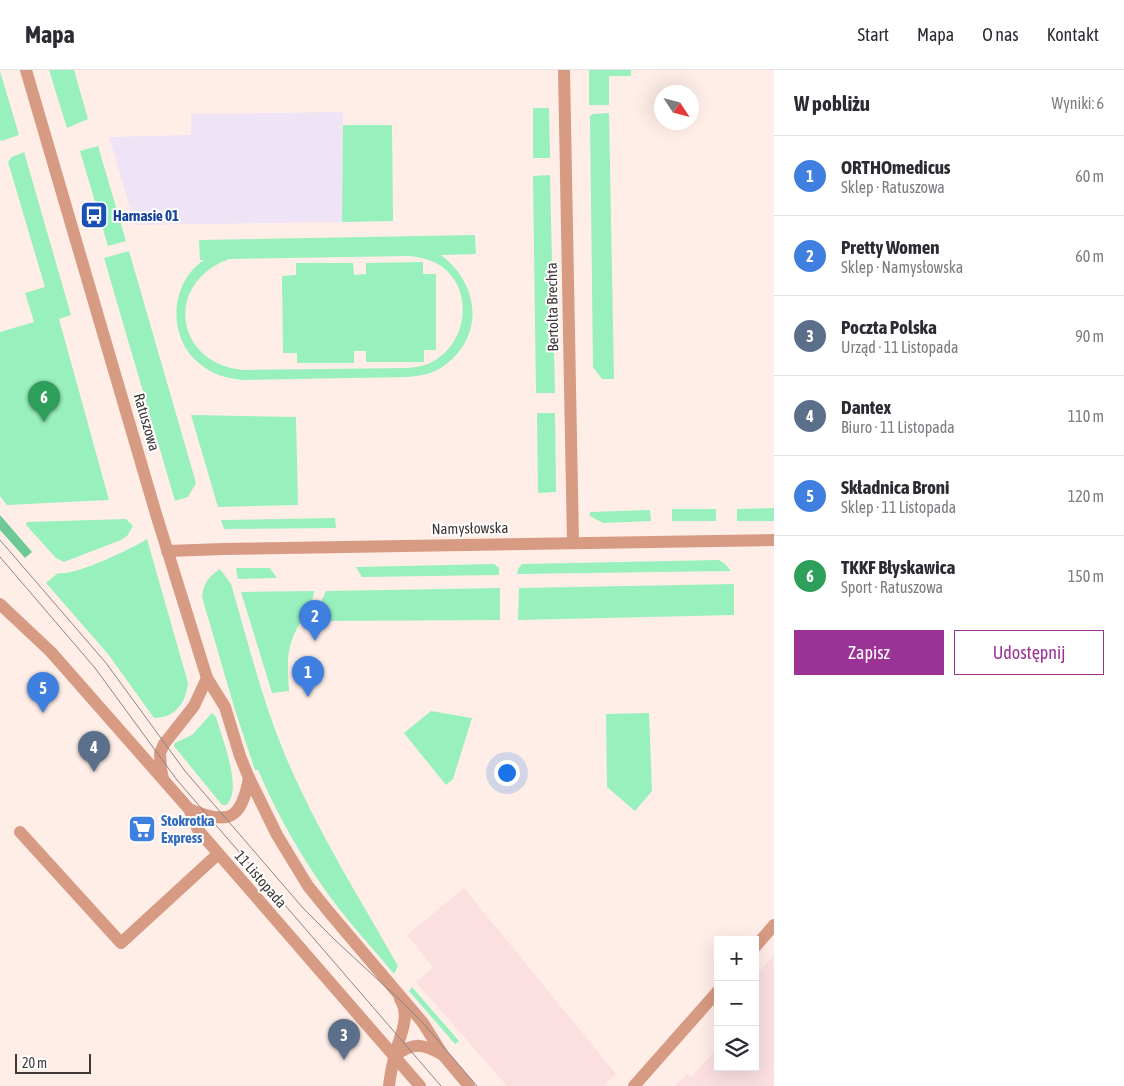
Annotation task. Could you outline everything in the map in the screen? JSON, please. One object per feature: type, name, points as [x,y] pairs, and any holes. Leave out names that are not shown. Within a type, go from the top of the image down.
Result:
[{"type":"street","name":"Ratuszowa","points":[[26,70],[167,551],[207,678],[225,707],[249,778]]},
{"type":"street","name":"Bertolta Brechta","points":[[564,70],[573,543]]},
{"type":"street","name":"Namysłowska","points":[[167,551],[774,540]]},
{"type":"street","name":"11 Listopada","points":[[0,604],[51,652],[189,809],[198,830],[218,854],[420,1086]]},
{"type":"street","points":[[163,780],[160,768],[160,753],[164,744],[194,706],[207,678]]},
{"type":"street","points":[[189,809],[209,817],[225,818],[234,814],[241,807],[246,796],[249,778]]},
{"type":"street","name":"11 Listopada","points":[[249,778],[277,835],[308,886],[423,1024],[442,1055],[469,1086]]},
{"type":"street","points":[[20,832],[121,943],[218,854]]},
{"type":"street","points":[[759,942],[774,925]]},
{"type":"street","points":[[389,1086],[394,1056],[401,1040],[404,1015],[402,1002],[395,990]]},
{"type":"street","points":[[634,1086],[714,996]]},
{"type":"street","points":[[394,1056],[407,1047],[414,1045],[422,1045],[442,1055]]},
{"type":"shaded area","points":[[343,112],[342,222],[135,225],[109,137],[191,135],[191,114]]},
{"type":"shaded area","points":[[464,888],[616,1074],[604,1086],[507,1086],[416,982],[433,968],[407,935]]},
{"type":"shaded area","points":[[774,955],[774,1086],[674,1086],[688,1074],[691,1077],[714,1052],[714,1071],[759,1071],[759,972]]},
{"type":"green space","points":[[49,70],[74,70],[88,119],[67,128]]},
{"type":"green space","points":[[589,70],[631,70],[631,76],[609,76],[609,105],[589,105]]},
{"type":"green space","points":[[0,71],[19,135],[1,141],[0,139]]},
{"type":"green space","points":[[533,108],[549,108],[550,158],[533,158]]},
{"type":"green space","points":[[609,113],[614,379],[602,379],[593,367],[590,116],[593,114]]},
{"type":"green space","points":[[343,125],[392,125],[393,221],[342,222]]},
{"type":"green space","points":[[98,146],[126,241],[108,246],[80,151]]},
{"type":"green space","points":[[24,152],[71,315],[59,319],[109,500],[7,505],[0,496],[0,332],[34,322],[25,293],[45,287],[8,162],[12,157]]},
{"type":"green space","points":[[550,175],[555,393],[536,393],[533,176]]},
{"type":"green space","points":[[475,235],[476,254],[441,255],[454,267],[464,281],[470,296],[471,327],[465,342],[455,356],[441,368],[421,375],[408,377],[243,380],[220,375],[205,368],[189,353],[182,340],[178,326],[176,311],[184,282],[192,270],[204,260],[200,260],[199,240]],"holes":[[[410,256],[436,263],[448,272],[456,283],[461,296],[463,310],[456,338],[437,359],[427,364],[408,368],[243,370],[220,364],[203,353],[191,338],[186,321],[187,303],[194,285],[208,270],[229,259]]]},
{"type":"green space","points":[[129,251],[196,483],[188,497],[175,501],[104,258]]},
{"type":"green space","points":[[423,262],[423,274],[436,274],[436,350],[424,350],[424,362],[366,362],[366,351],[354,351],[354,363],[297,363],[297,353],[283,353],[282,276],[296,275],[296,263],[353,263],[354,275],[366,274],[366,263]]},
{"type":"green space","points":[[537,413],[555,413],[556,492],[538,493]]},
{"type":"green space","points":[[191,415],[296,417],[298,505],[218,507]]},
{"type":"green space","points":[[774,508],[774,521],[737,521],[737,509]]},
{"type":"green space","points":[[672,509],[716,509],[716,521],[672,521]]},
{"type":"green space","points":[[650,510],[651,521],[603,523],[590,516],[590,512]]},
{"type":"green space","points":[[0,515],[32,552],[25,558],[0,530]]},
{"type":"green space","points":[[335,518],[336,528],[224,529],[221,520]]},
{"type":"green space","points":[[126,519],[133,526],[127,536],[64,562],[56,558],[26,525],[27,522]]},
{"type":"green space","points":[[147,539],[188,683],[185,697],[178,708],[168,715],[154,718],[108,654],[46,583],[58,573],[66,573],[89,566]]},
{"type":"green space","points":[[719,560],[731,571],[517,574],[522,564]]},
{"type":"green space","points":[[494,564],[499,568],[499,575],[362,577],[356,567]]},
{"type":"green space","points":[[236,568],[270,568],[277,578],[238,579]]},
{"type":"green space","points":[[220,569],[231,584],[262,692],[285,755],[324,836],[398,966],[394,974],[328,894],[290,834],[258,770],[255,770],[235,710],[202,597],[207,581]]},
{"type":"green space","points":[[734,584],[734,615],[518,620],[519,588]]},
{"type":"green space","points":[[500,588],[500,620],[312,621],[326,591]]},
{"type":"green space","points":[[314,591],[308,611],[290,646],[288,665],[289,691],[272,693],[241,592]]},
{"type":"green space","points":[[431,711],[472,718],[453,779],[446,785],[404,733]]},
{"type":"green space","points":[[212,713],[216,717],[230,762],[233,788],[231,798],[226,805],[222,805],[174,746],[175,743],[192,735]]},
{"type":"green space","points":[[649,713],[652,791],[635,811],[607,787],[606,714]]},
{"type":"green space","points":[[412,987],[459,1041],[455,1044],[409,991]]},
{"type":"tram line","points":[[0,540],[106,663],[185,771],[303,908],[423,1023],[477,1086]]},
{"type":"tram line","points":[[0,557],[95,668],[177,780],[441,1086]]},
{"type":"place","name":"Harnasie 01","points":[[94,215]]},
{"type":"place","name":"TKKF Błyskawica","points":[[44,422]]},
{"type":"place","name":"Pretty Women","points":[[315,641]]},
{"type":"place","name":"ORTHOmedicus","points":[[308,697]]},
{"type":"place","name":"Składnica Broni","points":[[43,713]]},
{"type":"place","name":"Dantex","points":[[94,772]]},
{"type":"place","name":"Stokrotka Express","points":[[142,829]]},
{"type":"place","name":"Poczta Polska","points":[[344,1060]]}]
